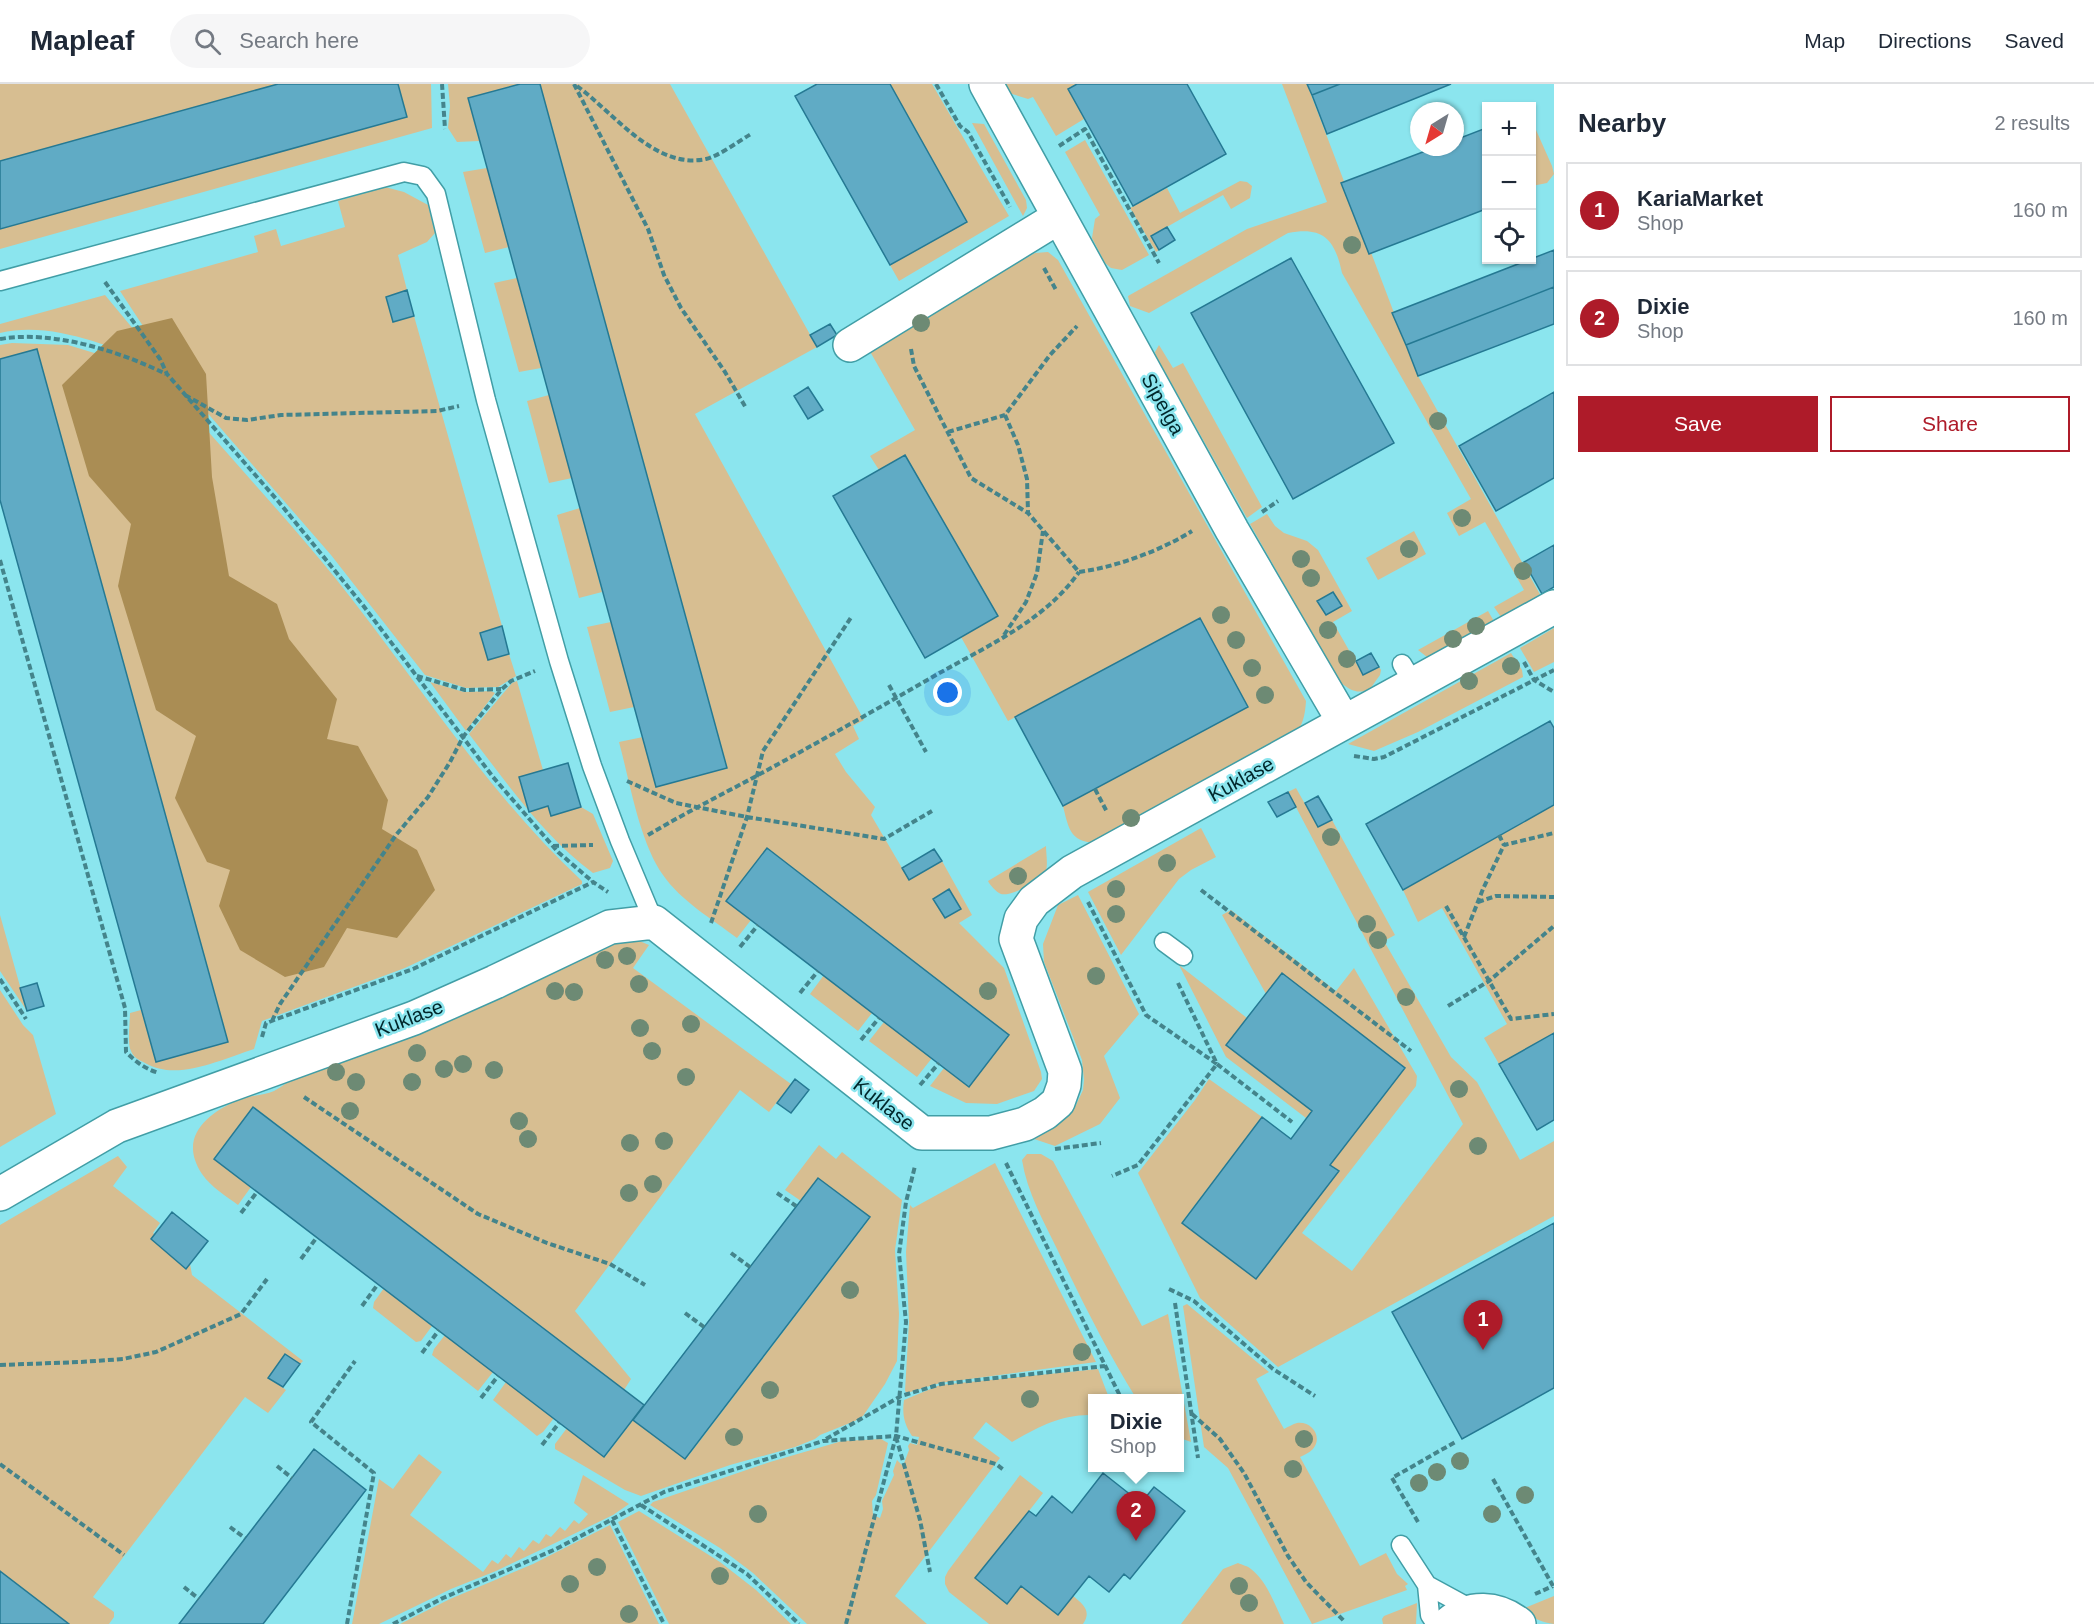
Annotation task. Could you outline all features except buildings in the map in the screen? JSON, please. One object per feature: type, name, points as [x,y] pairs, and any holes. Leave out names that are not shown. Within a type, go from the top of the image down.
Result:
[{"type":"street","name":"Sipelga","points":[[986,84],[1346,738]]},
{"type":"street","points":[[850,345],[1059,217]]},
{"type":"street","name":"Kuklase","points":[[0,1194],[117,1126],[414,1018],[610,927],[654,922],[922,1133],[991,1133],[1024,1124],[1045,1113],[1058,1102],[1064,1086],[1065,1071],[1016,939],[1021,919],[1034,901],[1072,872],[1346,738],[1408,674],[1554,607]]},
{"type":"street","points":[[1461,1617],[1489,1610],[1505,1614],[1519,1624]]},
{"type":"lane","points":[[0,281],[404,172],[423,176],[436,194],[486,400],[559,661],[592,766],[654,922]]},
{"type":"lane","points":[[1164,942],[1183,956]]},
{"type":"lane","points":[[1401,1545],[1427,1585],[1430,1615],[1436,1624]]},
{"type":"lane","points":[[1427,1585],[1444,1593],[1455,1602],[1461,1617]]},
{"type":"path","points":[[442,84],[445,129]]},
{"type":"path","points":[[574,84],[591,96],[626,129],[648,144],[685,161],[709,159],[751,134]]},
{"type":"path","points":[[574,84],[648,229],[664,275],[681,308],[725,372],[746,408]]},
{"type":"path","points":[[936,84],[960,126],[968,132],[1011,209]]},
{"type":"path","points":[[1059,146],[1085,129],[1159,263]]},
{"type":"path","points":[[86,258],[160,359],[167,374],[278,501],[362,604],[493,777],[554,846],[593,882],[611,894]]},
{"type":"path","points":[[948,432],[1005,415],[1050,356],[1077,326]]},
{"type":"path","points":[[0,339],[11,337],[68,339],[148,365],[167,374]]},
{"type":"path","points":[[910,346],[914,366],[970,478],[1028,513],[1079,572]]},
{"type":"path","points":[[182,393],[226,418],[247,420],[281,415],[438,411],[486,400]]},
{"type":"path","points":[[1005,415],[1018,445],[1027,479],[1028,513]]},
{"type":"path","points":[[1003,637],[1026,602],[1037,573],[1043,530]]},
{"type":"path","points":[[642,838],[696,806],[759,775],[1003,637],[1036,616],[1071,583],[1079,572],[1097,570],[1121,563],[1180,538],[1193,530]]},
{"type":"path","points":[[0,560],[125,1008],[126,1052],[137,1063],[149,1070],[165,1074]]},
{"type":"path","points":[[711,924],[747,817],[763,752],[852,616]]},
{"type":"path","points":[[272,1021],[280,1004],[396,835],[428,797],[463,737],[502,689],[517,678],[559,661]]},
{"type":"path","points":[[1346,738],[1360,758],[1384,757],[1554,670]]},
{"type":"path","points":[[417,676],[465,690],[502,689]]},
{"type":"path","points":[[889,685],[926,752]]},
{"type":"path","points":[[1544,685],[1554,692]]},
{"type":"path","points":[[624,780],[676,803],[884,839],[932,811]]},
{"type":"path","points":[[1095,789],[1107,812]]},
{"type":"path","points":[[1504,845],[1554,833]]},
{"type":"path","points":[[1499,835],[1504,845]]},
{"type":"path","points":[[554,846],[598,845]]},
{"type":"path","points":[[1464,938],[1477,903],[1504,845]]},
{"type":"path","points":[[1072,872],[1146,1015],[1217,1064],[1293,1122]]},
{"type":"path","points":[[261,1042],[266,1023],[413,969],[593,882]]},
{"type":"path","points":[[1201,890],[1411,1051]]},
{"type":"path","points":[[1477,903],[1496,896],[1554,897]]},
{"type":"path","points":[[1446,906],[1511,1019],[1554,1014]]},
{"type":"path","points":[[740,947],[758,925]]},
{"type":"path","points":[[1448,1006],[1489,981],[1554,926]]},
{"type":"path","points":[[800,993],[818,971]]},
{"type":"path","points":[[1173,973],[1217,1064]]},
{"type":"path","points":[[0,979],[26,1019]]},
{"type":"path","points":[[861,1040],[879,1018]]},
{"type":"path","points":[[920,1085],[939,1063]]},
{"type":"path","points":[[1112,1176],[1138,1165],[1217,1064]]},
{"type":"path","points":[[297,1095],[306,1097],[478,1214],[547,1243],[610,1264],[645,1285]]},
{"type":"path","points":[[846,1624],[896,1436],[906,1322],[899,1254],[906,1202],[922,1133]]},
{"type":"path","points":[[991,1133],[1119,1394]]},
{"type":"path","points":[[241,1213],[257,1192]]},
{"type":"path","points":[[777,1193],[796,1206]]},
{"type":"path","points":[[301,1259],[318,1238]]},
{"type":"path","points":[[731,1253],[750,1267]]},
{"type":"path","points":[[0,1365],[123,1359],[156,1352],[241,1314],[267,1279]]},
{"type":"path","points":[[362,1306],[378,1284]]},
{"type":"path","points":[[1169,1289],[1194,1301],[1274,1370],[1315,1396]]},
{"type":"path","points":[[1175,1303],[1198,1458]]},
{"type":"path","points":[[685,1313],[704,1327]]},
{"type":"path","points":[[422,1353],[439,1330]]},
{"type":"path","points":[[347,1624],[374,1473],[311,1422],[355,1361]]},
{"type":"path","points":[[393,1624],[443,1598],[556,1549],[664,1492],[823,1440],[900,1396],[941,1384],[1105,1366]]},
{"type":"path","points":[[481,1398],[498,1376]]},
{"type":"path","points":[[1192,1414],[1220,1439],[1244,1473],[1288,1556],[1306,1582],[1345,1622]]},
{"type":"path","points":[[542,1445],[559,1423]]},
{"type":"path","points":[[896,1436],[920,1520],[930,1572]]},
{"type":"path","points":[[823,1440],[896,1436],[996,1464],[1005,1471]]},
{"type":"path","points":[[1423,1531],[1392,1478],[1457,1441]]},
{"type":"path","points":[[0,1464],[124,1556]]},
{"type":"path","points":[[277,1466],[292,1478]]},
{"type":"path","points":[[1493,1479],[1553,1586]]},
{"type":"path","points":[[641,1505],[747,1574],[799,1624]]},
{"type":"path","points":[[612,1520],[664,1624]]},
{"type":"path","points":[[230,1527],[245,1538]]},
{"type":"path","points":[[184,1587],[199,1599]]},
{"type":"shaded area","points":[[0,84],[431,84],[432,128],[0,249]]},
{"type":"shaded area","points":[[448,84],[520,84],[468,98],[479,141],[457,142],[448,128],[450,106]]},
{"type":"shaded area","points":[[540,84],[670,84],[817,347],[695,414],[864,720],[853,726],[859,739],[835,754],[846,772],[875,807],[871,815],[909,880],[942,861],[972,915],[959,923],[1004,968],[1041,1072],[1042,1079],[1034,1091],[997,1104],[966,1103],[930,1086],[944,1068],[969,1087],[1009,1035],[767,849],[726,901],[751,920],[737,938],[679,893],[663,875],[655,861],[641,829],[619,742],[643,737],[657,787],[727,768]]},
{"type":"shaded area","points":[[890,84],[932,84],[1009,216],[899,281],[890,265]]},
{"type":"shaded area","points":[[1004,84],[1077,84],[1068,89],[1084,119],[1056,136],[1033,97],[1028,99],[1009,93]]},
{"type":"shaded area","points":[[1282,84],[1307,84],[1418,376],[1542,598],[1503,620],[1494,607],[1524,590],[1485,522],[1459,536],[1447,513],[1471,499],[1342,273],[1336,252],[1326,238],[1311,232],[1288,233],[1149,313],[1130,306],[1128,296],[1247,229],[1327,202]]},
{"type":"shaded area","points":[[972,123],[984,124],[1026,200],[1027,208],[1023,216]]},
{"type":"shaded area","points":[[1536,130],[1554,174],[1547,183],[1536,185]]},
{"type":"shaded area","points":[[1085,140],[1149,255],[1122,270],[1111,268],[1105,263],[1092,238],[1095,219],[1100,215],[1065,152]]},
{"type":"shaded area","points":[[487,168],[509,247],[485,253],[463,172]]},
{"type":"shaded area","points":[[1240,181],[1252,186],[1250,198],[1231,209],[1223,195],[1151,236],[1159,250],[1156,252],[1130,208],[1167,188],[1180,213]]},
{"type":"shaded area","points":[[385,187],[404,192],[428,205],[435,233],[427,242],[398,255],[407,290],[386,297],[393,322],[414,316],[502,626],[481,633],[488,659],[509,654],[516,676],[498,687],[466,688],[425,675],[331,555],[177,378],[120,291],[258,252],[254,236],[276,229],[281,246],[345,227],[338,201]]},
{"type":"shaded area","points":[[1048,252],[1058,260],[1306,701],[1303,720],[1294,736],[1100,843],[1083,841],[1073,834],[1063,806],[1248,707],[1200,618],[1008,721],[961,637],[998,616],[905,456],[879,470],[870,456],[915,430],[868,348],[1035,253]]},
{"type":"shaded area","points":[[517,278],[541,368],[519,372],[494,283]]},
{"type":"shaded area","points":[[105,295],[134,330],[155,363],[79,337],[59,333],[20,330],[0,333],[0,324]]},
{"type":"shaded area","points":[[172,318],[206,374],[212,477],[229,576],[277,604],[289,639],[337,699],[327,739],[358,746],[388,800],[382,829],[417,850],[435,890],[397,938],[347,928],[324,967],[285,977],[240,950],[219,906],[230,870],[207,862],[175,798],[196,736],[156,710],[118,586],[131,524],[89,476],[62,385],[117,331]]},
{"type":"shaded area","points":[[12,343],[68,345],[144,368],[161,377],[315,553],[484,773],[547,847],[582,881],[582,884],[405,968],[262,1021],[254,1049],[185,1070],[158,1068],[135,1057],[129,1043],[130,1013],[141,1010],[156,1062],[228,1042],[0,359],[0,345]]},
{"type":"shaded area","points":[[1159,345],[1173,368],[1183,363],[1262,507],[1247,518],[1156,356],[1155,352]]},
{"type":"shaded area","points":[[549,395],[572,478],[549,483],[527,401]]},
{"type":"shaded area","points":[[580,508],[602,592],[579,598],[557,515]]},
{"type":"shaded area","points":[[1267,514],[1275,526],[1284,533],[1307,541],[1318,550],[1352,611],[1333,622],[1363,675],[1379,667],[1381,670],[1370,689],[1362,692],[1354,691],[1339,681],[1250,524]]},
{"type":"shaded area","points":[[1414,531],[1426,554],[1378,580],[1366,558]]},
{"type":"shaded area","points":[[1488,611],[1495,623],[1433,658],[1427,657],[1418,650]]},
{"type":"shaded area","points":[[611,622],[634,707],[610,712],[587,627]]},
{"type":"shaded area","points":[[1554,628],[1554,662],[1534,672],[1520,648]]},
{"type":"shaded area","points":[[1511,653],[1522,670],[1523,677],[1418,732],[1374,751],[1348,744]]},
{"type":"shaded area","points":[[517,681],[543,770],[530,812],[548,806],[551,816],[581,807],[593,814],[613,861],[610,868],[593,873],[558,843],[526,808],[469,734],[512,683]]},
{"type":"shaded area","points":[[430,682],[464,692],[491,691],[495,693],[466,731]]},
{"type":"shaded area","points":[[1296,788],[1318,827],[1332,820],[1395,935],[1384,941],[1451,1057],[1477,1082],[1520,1160],[1554,1141],[1554,1216],[1278,1367],[1200,1298],[1138,1173],[1209,1079],[1262,1117],[1182,1222],[1256,1279],[1338,1171],[1330,1165],[1405,1068],[1282,974],[1266,994],[1222,915],[1231,910],[1336,991],[1354,968],[1417,1076],[1416,1086],[1302,1233],[1352,1271],[1463,1124],[1288,792]]},
{"type":"shaded area","points":[[1554,805],[1554,1033],[1499,1064],[1484,1038],[1507,1024],[1442,908],[1418,922],[1403,890]]},
{"type":"shaded area","points":[[1201,828],[1216,857],[1179,879],[1121,955],[1088,892]]},
{"type":"shaded area","points":[[1046,846],[1046,870],[1033,883],[1012,893],[1001,894],[989,883],[988,881]]},
{"type":"shaded area","points":[[1078,895],[1139,1014],[1104,1056],[1120,1098],[1100,1124],[1055,1146],[1031,1138],[1048,1131],[1076,1105],[1083,1090],[1084,1080],[1082,1060],[1044,962],[1043,944],[1058,905]]},
{"type":"shaded area","points":[[0,915],[27,1011],[0,971]]},
{"type":"shaded area","points":[[637,940],[649,945],[633,968],[791,1084],[769,1112],[740,1090],[575,1311],[631,1379],[624,1390],[254,1107],[214,1158],[251,1187],[238,1205],[206,1179],[195,1161],[194,1138],[199,1129],[216,1112],[242,1098],[274,1091],[297,1075],[598,945]]},
{"type":"shaded area","points":[[1179,965],[1247,1018],[1227,1046],[1312,1111],[1306,1118],[1226,1057]]},
{"type":"shaded area","points":[[824,975],[872,1013],[858,1031],[810,994]]},
{"type":"shaded area","points":[[0,990],[23,1025],[33,1035],[56,1114],[0,1147]]},
{"type":"shaded area","points":[[884,1022],[932,1058],[917,1077],[869,1041]]},
{"type":"shaded area","points":[[819,1145],[836,1159],[842,1152],[902,1200],[895,1250],[899,1314],[897,1361],[885,1384],[863,1416],[795,1447],[730,1465],[641,1496],[625,1490],[555,1449],[555,1444],[567,1428],[605,1457],[633,1420],[686,1459],[870,1218],[801,1201],[785,1190]]},
{"type":"shaded area","points":[[1027,1154],[1041,1154],[1053,1161],[1142,1326],[1168,1314],[1182,1394],[1134,1394],[1086,1307],[1037,1207],[1022,1160]]},
{"type":"shaded area","points":[[118,1156],[127,1167],[113,1186],[160,1223],[153,1233],[190,1264],[192,1275],[303,1361],[300,1364],[285,1354],[269,1377],[286,1390],[268,1413],[245,1397],[93,1597],[114,1612],[114,1617],[109,1624],[69,1624],[0,1571],[0,1225]]},
{"type":"shaded area","points":[[995,1163],[1096,1362],[940,1383],[907,1393],[905,1391],[909,1322],[906,1252],[910,1205],[913,1208]]},
{"type":"shaded area","points":[[384,1288],[432,1326],[421,1341],[416,1342],[373,1308],[374,1302]]},
{"type":"shaded area","points":[[1187,1304],[1269,1372],[1256,1379],[1284,1429],[1295,1423],[1302,1423],[1311,1427],[1316,1435],[1316,1444],[1300,1457],[1360,1566],[1386,1553],[1397,1574],[1408,1584],[1405,1586],[1407,1590],[1312,1624],[1228,1468],[1204,1447],[1183,1306]]},
{"type":"shaded area","points":[[445,1335],[493,1372],[478,1391],[432,1355]]},
{"type":"shaded area","points":[[1098,1369],[1107,1394],[1088,1394],[1088,1415],[1060,1419],[1012,1442],[986,1422],[973,1438],[1000,1458],[895,1596],[927,1624],[807,1624],[753,1573],[720,1548],[650,1505],[653,1502],[770,1462],[842,1441],[881,1439],[888,1443],[876,1495],[872,1501],[873,1515],[880,1518],[883,1509],[882,1501],[894,1475],[897,1460],[903,1466],[909,1450],[908,1446],[910,1443],[917,1445],[919,1437],[912,1436],[905,1423],[904,1400],[940,1385]]},
{"type":"shaded area","points":[[506,1382],[554,1418],[537,1436],[493,1400]]},
{"type":"shaded area","points":[[1184,1403],[1191,1442],[1184,1439]]},
{"type":"shaded area","points":[[419,1454],[442,1472],[410,1515],[483,1572],[492,1560],[498,1564],[506,1554],[511,1558],[519,1547],[524,1551],[533,1540],[539,1544],[546,1534],[551,1537],[560,1527],[565,1531],[574,1520],[579,1524],[588,1514],[574,1503],[583,1475],[629,1504],[613,1515],[553,1544],[379,1624],[352,1624],[379,1479],[393,1489]]},
{"type":"shaded area","points":[[1020,1475],[1043,1493],[976,1579],[1007,1604],[1021,1586],[1058,1615],[1073,1596],[1083,1605],[1086,1612],[1083,1624],[989,1624],[949,1592],[945,1584],[948,1571]]},
{"type":"shaded area","points":[[639,1511],[720,1562],[756,1590],[791,1624],[669,1624],[618,1522]]},
{"type":"shaded area","points":[[610,1525],[659,1624],[400,1624],[450,1599],[533,1564]]},
{"type":"shaded area","points":[[1238,1563],[1250,1568],[1262,1580],[1284,1624],[1181,1624],[1223,1569]]},
{"type":"shaded area","points":[[1554,1596],[1554,1624],[1536,1619],[1522,1609]]},
{"type":"shaded area","points":[[1417,1603],[1416,1624],[1383,1624],[1384,1616]]},
{"type":"place","name":"KariaMarket","points":[[1483,1350]]},
{"type":"place","name":"Dixie","points":[[1136,1541]]}]
